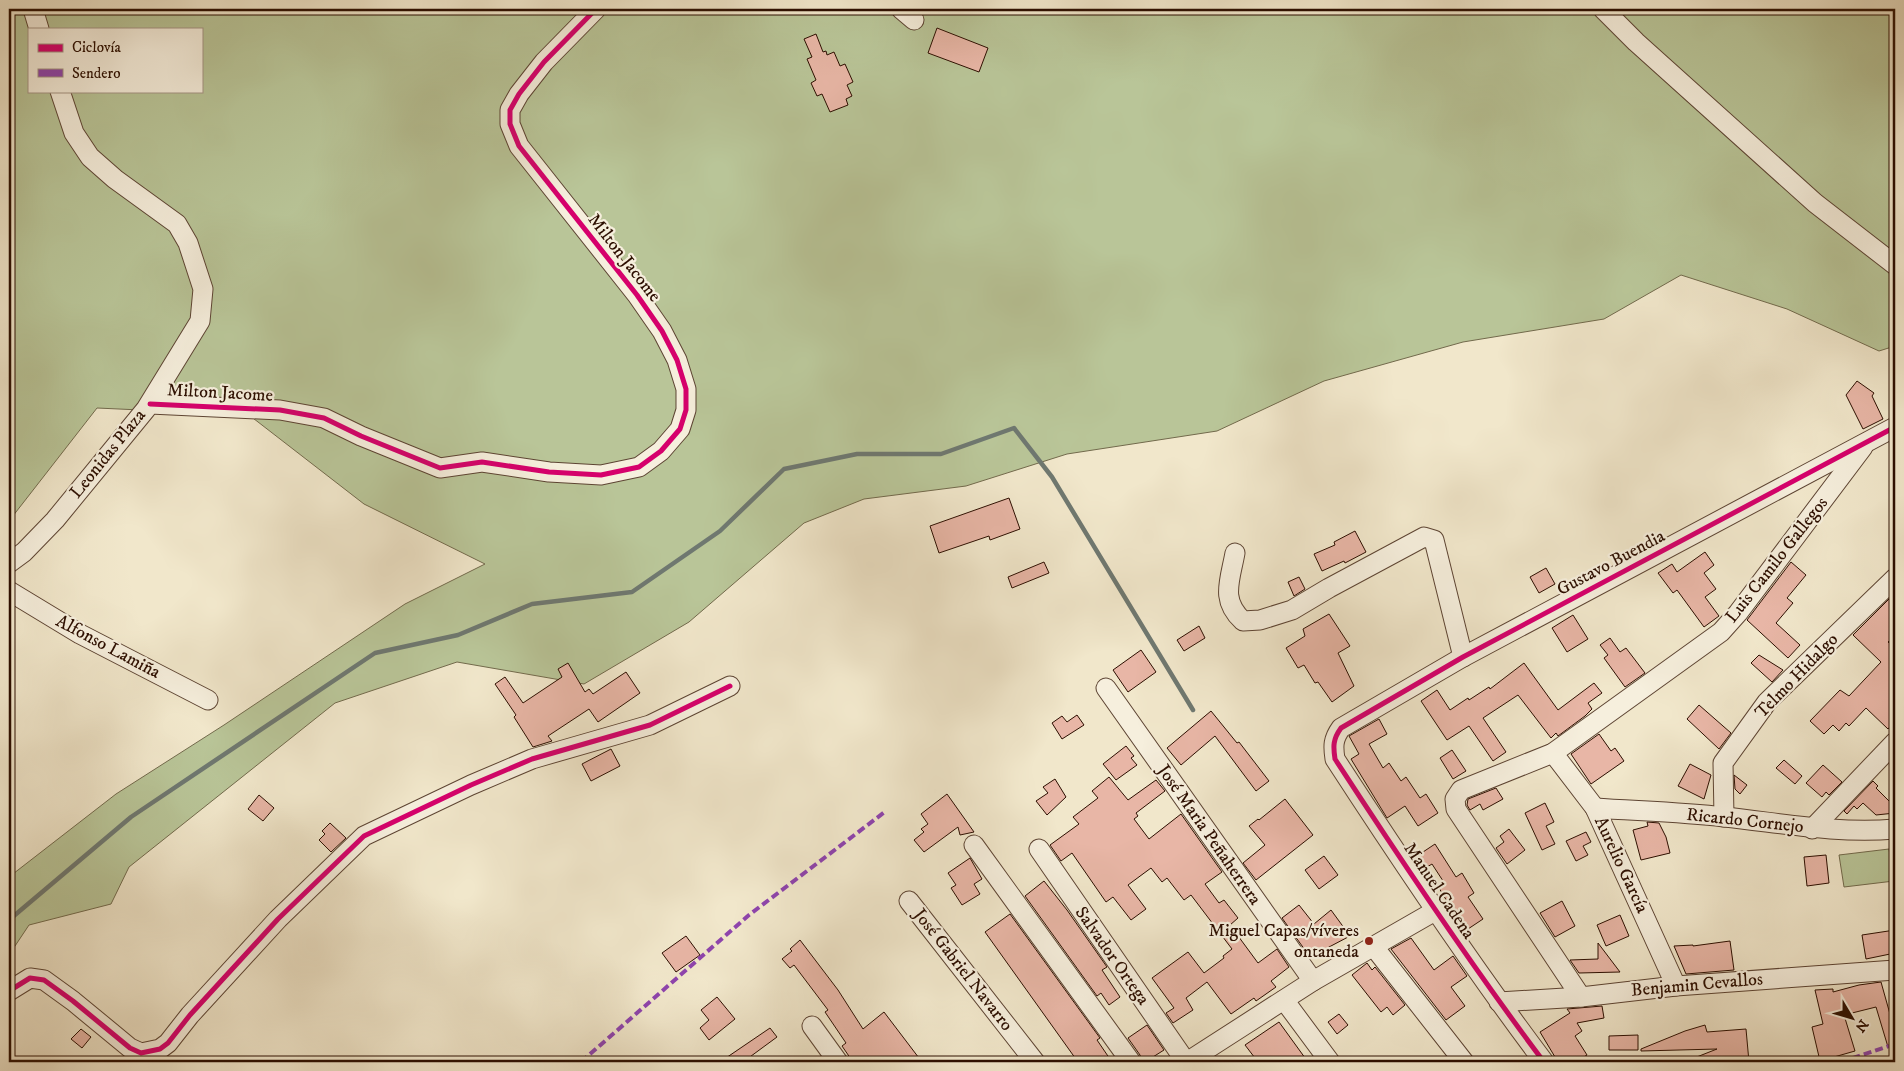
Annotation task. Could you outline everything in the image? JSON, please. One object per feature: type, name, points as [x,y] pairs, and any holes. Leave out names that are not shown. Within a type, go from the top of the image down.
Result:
[{"type":"street","points":[[33,9],[39,28]]},
{"type":"street","name":"Milton Jacome","points":[[150,404],[280,410],[324,418],[361,436],[440,468],[482,462],[550,472],[601,475],[639,467],[661,451],[680,429],[686,410],[686,389],[677,360],[662,331],[638,295],[520,146],[510,124],[510,110],[519,94],[544,62],[596,9]]},
{"type":"street","points":[[1603,9],[1636,42],[1815,203],[1895,266]]},
{"type":"street","name":"Leonidas Plaza","points":[[9,563],[24,552],[55,520],[150,404],[200,321],[203,289],[188,242],[177,224],[115,179],[90,157],[74,133],[60,92]]},
{"type":"street","name":"Gustavo Buendia","points":[[1341,728],[1463,657],[1895,427]]},
{"type":"street","name":"Luis Camilo Gallegos","points":[[1581,997],[1456,809],[1455,799],[1461,790],[1553,753],[1720,632],[1738,613],[1867,443]]},
{"type":"street","points":[[1235,553],[1227,600],[1235,614],[1243,621],[1260,620],[1292,610],[1328,588],[1424,537],[1434,540],[1463,657]]},
{"type":"street","name":"Telmo Hidalgo","points":[[1724,817],[1722,763],[1767,702],[1895,578]]},
{"type":"street","name":"Alfonso Lamiña","points":[[9,591],[80,634],[208,700]]},
{"type":"street","points":[[9,991],[30,978],[44,980],[73,1001],[130,1048],[141,1053],[160,1049],[168,1043],[278,919],[364,836],[471,785],[532,759],[650,726],[730,686]]},
{"type":"street","name":"José Maria Peñaherrera","points":[[1106,688],[1312,981]]},
{"type":"street","name":"Manuel Cadena","points":[[1341,728],[1333,742],[1335,759],[1435,911],[1544,1062]]},
{"type":"street","points":[[1812,829],[1895,742]]},
{"type":"street","name":"Aurelio García","points":[[1553,753],[1595,808],[1676,986]]},
{"type":"street","name":"Ricardo Cornejo","points":[[1595,808],[1724,817],[1812,829],[1842,831],[1895,829]]},
{"type":"street","points":[[974,845],[1131,1062]]},
{"type":"street","name":"Salvador Ortega","points":[[1039,850],[1186,1062]]},
{"type":"street","name":"José Gabriel Navarro","points":[[909,901],[1035,1062]]},
{"type":"street","points":[[1186,1062],[1312,981],[1435,911]]},
{"type":"street","points":[[1374,947],[1464,1062]]},
{"type":"street","name":"Benjamin Cevallos","points":[[1499,1002],[1581,997],[1676,986],[1895,970]]},
{"type":"street","points":[[1284,1000],[1330,1062]]},
{"type":"street","points":[[812,1026],[838,1062]]},
{"type":"green space","points":[[9,9],[1895,9],[1895,346],[1879,351],[1787,309],[1681,275],[1604,319],[1463,342],[1324,381],[1217,431],[1067,454],[966,486],[864,499],[804,523],[689,622],[584,684],[457,662],[335,703],[129,867],[111,904],[29,925],[9,955],[9,877],[116,794],[224,725],[405,604],[485,564],[364,504],[249,415],[97,408],[9,521]]},
{"type":"green space","points":[[1889,849],[1894,881],[1844,887],[1839,855]]},
{"type":"building","points":[[937,28],[988,48],[979,72],[928,53]]},
{"type":"building","points":[[816,34],[823,52],[826,51],[827,55],[834,52],[840,66],[845,64],[853,82],[847,85],[852,96],[846,99],[848,105],[830,112],[822,94],[817,96],[811,83],[816,80],[807,59],[812,57],[804,39]]},
{"type":"building","points":[[1857,381],[1874,393],[1872,396],[1883,419],[1863,429],[1846,395]]},
{"type":"building","points":[[1009,498],[1020,529],[990,540],[989,536],[939,553],[930,526]]},
{"type":"building","points":[[1355,531],[1366,552],[1345,563],[1344,561],[1322,571],[1314,554],[1335,545],[1334,542]]},
{"type":"building","points":[[1705,552],[1714,565],[1704,573],[1716,589],[1705,597],[1719,616],[1704,627],[1677,590],[1673,593],[1658,573],[1672,564],[1677,572]]},
{"type":"building","points":[[1044,562],[1049,573],[1012,588],[1008,577]]},
{"type":"building","points":[[1791,562],[1806,575],[1787,598],[1793,603],[1776,623],[1800,645],[1788,658],[1747,620]]},
{"type":"building","points":[[1546,568],[1555,584],[1539,593],[1530,577]]},
{"type":"building","points":[[1299,577],[1305,589],[1294,596],[1288,582]]},
{"type":"building","points":[[1895,593],[1895,635],[1888,642],[1895,649],[1895,721],[1888,729],[1866,708],[1849,726],[1846,723],[1839,731],[1833,725],[1824,734],[1810,721],[1840,690],[1849,696],[1881,662],[1853,635]]},
{"type":"building","points":[[1329,614],[1350,646],[1338,653],[1354,686],[1332,702],[1318,682],[1315,683],[1304,665],[1298,668],[1286,648],[1305,636],[1303,629]]},
{"type":"building","points":[[1573,615],[1588,639],[1567,652],[1552,628]]},
{"type":"building","points":[[1199,626],[1205,638],[1184,651],[1177,640]]},
{"type":"building","points":[[1610,638],[1620,652],[1626,648],[1645,673],[1625,687],[1604,658],[1608,655],[1600,645]]},
{"type":"building","points":[[1141,650],[1156,672],[1128,692],[1113,670]]},
{"type":"building","points":[[1759,655],[1783,670],[1772,682],[1751,663]]},
{"type":"building","points":[[568,663],[585,692],[589,689],[593,694],[626,672],[640,693],[598,722],[589,709],[548,736],[552,741],[533,747],[514,717],[516,715],[495,684],[505,677],[523,703],[562,677],[558,669]]},
{"type":"building","points":[[1524,663],[1558,710],[1594,683],[1602,693],[1588,703],[1592,709],[1585,716],[1558,736],[1556,733],[1551,738],[1518,695],[1483,718],[1506,752],[1493,761],[1469,726],[1447,740],[1421,701],[1437,690],[1450,710],[1468,698],[1469,700],[1489,687],[1490,689]]},
{"type":"building","points":[[1699,705],[1731,733],[1719,749],[1687,719]]},
{"type":"building","points":[[1211,711],[1237,743],[1239,742],[1269,781],[1256,791],[1215,736],[1181,765],[1167,748]]},
{"type":"building","points":[[1077,715],[1084,725],[1062,739],[1052,723],[1062,716],[1067,722]]},
{"type":"building","points":[[1379,719],[1387,734],[1369,744],[1383,768],[1389,763],[1401,781],[1406,777],[1420,798],[1426,794],[1438,813],[1418,826],[1405,806],[1387,818],[1351,759],[1359,754],[1349,736]]},
{"type":"building","points":[[1599,734],[1611,751],[1615,748],[1624,761],[1591,784],[1571,754]]},
{"type":"building","points":[[1126,746],[1134,756],[1131,758],[1137,765],[1116,780],[1103,764]]},
{"type":"building","points":[[611,749],[620,766],[591,781],[582,764]]},
{"type":"building","points":[[1452,750],[1466,771],[1453,779],[1440,758]]},
{"type":"building","points":[[1784,760],[1802,776],[1795,784],[1776,768]]},
{"type":"building","points":[[1690,764],[1711,775],[1704,799],[1678,786]]},
{"type":"building","points":[[1823,765],[1842,782],[1829,795],[1826,792],[1822,797],[1806,783]]},
{"type":"building","points":[[1734,775],[1747,785],[1740,794],[1735,789]]},
{"type":"building","points":[[1109,777],[1128,800],[1156,780],[1165,791],[1136,813],[1138,816],[1134,819],[1149,839],[1181,814],[1222,872],[1205,884],[1219,903],[1224,900],[1238,918],[1230,925],[1258,963],[1277,949],[1289,967],[1271,981],[1276,987],[1256,1001],[1254,998],[1231,1014],[1207,982],[1186,998],[1193,1010],[1173,1023],[1166,1013],[1174,1008],[1152,978],[1188,952],[1204,973],[1224,958],[1223,956],[1232,949],[1191,895],[1184,900],[1167,878],[1162,882],[1151,868],[1128,885],[1146,909],[1131,920],[1113,897],[1106,902],[1072,853],[1061,861],[1050,845],[1079,824],[1073,817],[1098,798],[1092,791]]},
{"type":"building","points":[[1055,779],[1066,797],[1047,815],[1036,801],[1048,793],[1043,787]]},
{"type":"building","points":[[1873,781],[1878,786],[1876,788],[1895,807],[1895,813],[1876,815],[1863,803],[1857,809],[1854,806],[1847,814],[1844,811]]},
{"type":"building","points":[[1496,788],[1503,799],[1483,810],[1480,804],[1470,810],[1467,805],[1468,799]]},
{"type":"building","points":[[947,794],[974,832],[960,835],[958,827],[924,852],[914,840],[924,832],[921,829],[928,824],[921,814]]},
{"type":"building","points":[[259,795],[274,808],[263,821],[248,809]]},
{"type":"building","points":[[1285,799],[1313,835],[1256,880],[1243,863],[1265,845],[1249,826]]},
{"type":"building","points":[[1545,803],[1554,822],[1546,826],[1555,844],[1542,850],[1525,813]]},
{"type":"building","points":[[1647,822],[1659,823],[1666,837],[1670,853],[1641,860],[1633,830],[1648,826]]},
{"type":"building","points":[[330,823],[346,838],[331,852],[319,840],[325,834],[322,831]]},
{"type":"building","points":[[1509,829],[1525,850],[1507,864],[1496,848],[1504,842],[1500,836]]},
{"type":"building","points":[[1586,832],[1591,842],[1583,846],[1588,855],[1576,861],[1566,841]]},
{"type":"building","points":[[1435,844],[1456,877],[1462,873],[1474,893],[1468,897],[1483,919],[1465,931],[1439,888],[1445,884],[1432,864],[1422,870],[1414,858]]},
{"type":"building","points":[[1826,855],[1829,883],[1807,886],[1804,857]]},
{"type":"building","points":[[1324,856],[1338,875],[1319,889],[1305,870]]},
{"type":"building","points":[[970,858],[982,879],[974,884],[980,894],[962,905],[951,888],[956,885],[948,873]]},
{"type":"building","points":[[1044,881],[1107,967],[1102,970],[1120,997],[1109,1005],[1101,993],[1097,996],[1025,896]]},
{"type":"building","points":[[1562,901],[1575,926],[1555,937],[1540,913]]},
{"type":"building","points":[[1299,905],[1314,924],[1331,910],[1350,936],[1310,957],[1282,918]]},
{"type":"building","points":[[1010,914],[1100,1038],[1097,1040],[1112,1062],[1078,1062],[985,932]]},
{"type":"building","points":[[1620,915],[1629,936],[1606,946],[1597,925]]},
{"type":"building","points":[[1895,930],[1895,953],[1866,959],[1862,935]]},
{"type":"building","points":[[686,936],[700,955],[676,972],[662,953]]},
{"type":"building","points":[[1411,938],[1434,970],[1453,956],[1467,976],[1451,987],[1465,1006],[1446,1020],[1391,949]]},
{"type":"building","points":[[800,940],[838,990],[863,1029],[884,1012],[922,1062],[853,1062],[842,1046],[846,1043],[825,1012],[828,1010],[794,965],[790,968],[782,959],[792,951],[790,949]]},
{"type":"building","points":[[1730,941],[1734,970],[1686,974],[1674,946],[1693,946]]},
{"type":"building","points":[[1598,943],[1620,972],[1579,973],[1570,960],[1598,959]]},
{"type":"building","points":[[1367,963],[1372,970],[1375,967],[1405,1005],[1393,1015],[1387,1007],[1381,1012],[1352,975]]},
{"type":"building","points":[[1881,982],[1895,1032],[1895,1045],[1888,1047],[1876,1007],[1844,1015],[1855,1051],[1820,1061],[1812,1027],[1823,1024],[1815,990],[1833,989],[1833,992],[1859,985]]},
{"type":"building","points":[[717,997],[735,1019],[709,1040],[700,1028],[709,1020],[701,1010]]},
{"type":"building","points":[[1602,1006],[1604,1018],[1577,1023],[1582,1031],[1575,1036],[1587,1055],[1575,1062],[1558,1062],[1540,1032],[1570,1013],[1567,1009]]},
{"type":"building","points":[[1339,1014],[1348,1025],[1337,1034],[1328,1022]]},
{"type":"building","points":[[1279,1022],[1308,1062],[1258,1062],[1245,1045]]},
{"type":"building","points":[[1147,1025],[1164,1050],[1142,1062],[1140,1055],[1128,1038]]},
{"type":"building","points":[[1705,1025],[1707,1032],[1746,1029],[1749,1062],[1684,1062],[1717,1049],[1641,1051],[1641,1049],[1685,1031]]},
{"type":"building","points":[[770,1028],[777,1037],[743,1062],[720,1062]]},
{"type":"building","points":[[81,1029],[91,1037],[82,1048],[71,1039]]},
{"type":"building","points":[[1638,1035],[1638,1050],[1609,1050],[1609,1036]]},
{"type":"waterway","points":[[9,920],[131,817],[375,653],[458,635],[532,604],[632,592],[720,531],[784,469],[857,454],[941,454],[1014,428],[1052,477],[1193,710]]},
{"type":"marked path","points":[[581,1062],[749,915],[886,811]]},
{"type":"marked path","points":[[1841,1062],[1895,1044]]},
{"type":"cycle path","points":[[150,404],[280,410],[324,418],[361,436],[440,468],[482,462],[549,472],[601,475],[639,467],[661,451],[680,429],[686,410],[686,389],[677,360],[662,331],[637,295],[519,146],[510,124],[510,110],[519,94],[544,62],[596,9]]},
{"type":"cycle path","points":[[1544,1062],[1437,912],[1335,759],[1334,743],[1338,732],[1341,728],[1463,657],[1895,427]]},
{"type":"cycle path","points":[[9,991],[30,978],[44,980],[73,1001],[130,1048],[141,1053],[160,1049],[168,1043],[190,1015],[278,919],[364,836],[471,785],[532,759],[650,725],[730,686]]},
{"type":"place","name":"Miguel Capas/víveres ontaneda","points":[[1369,941]]}]
